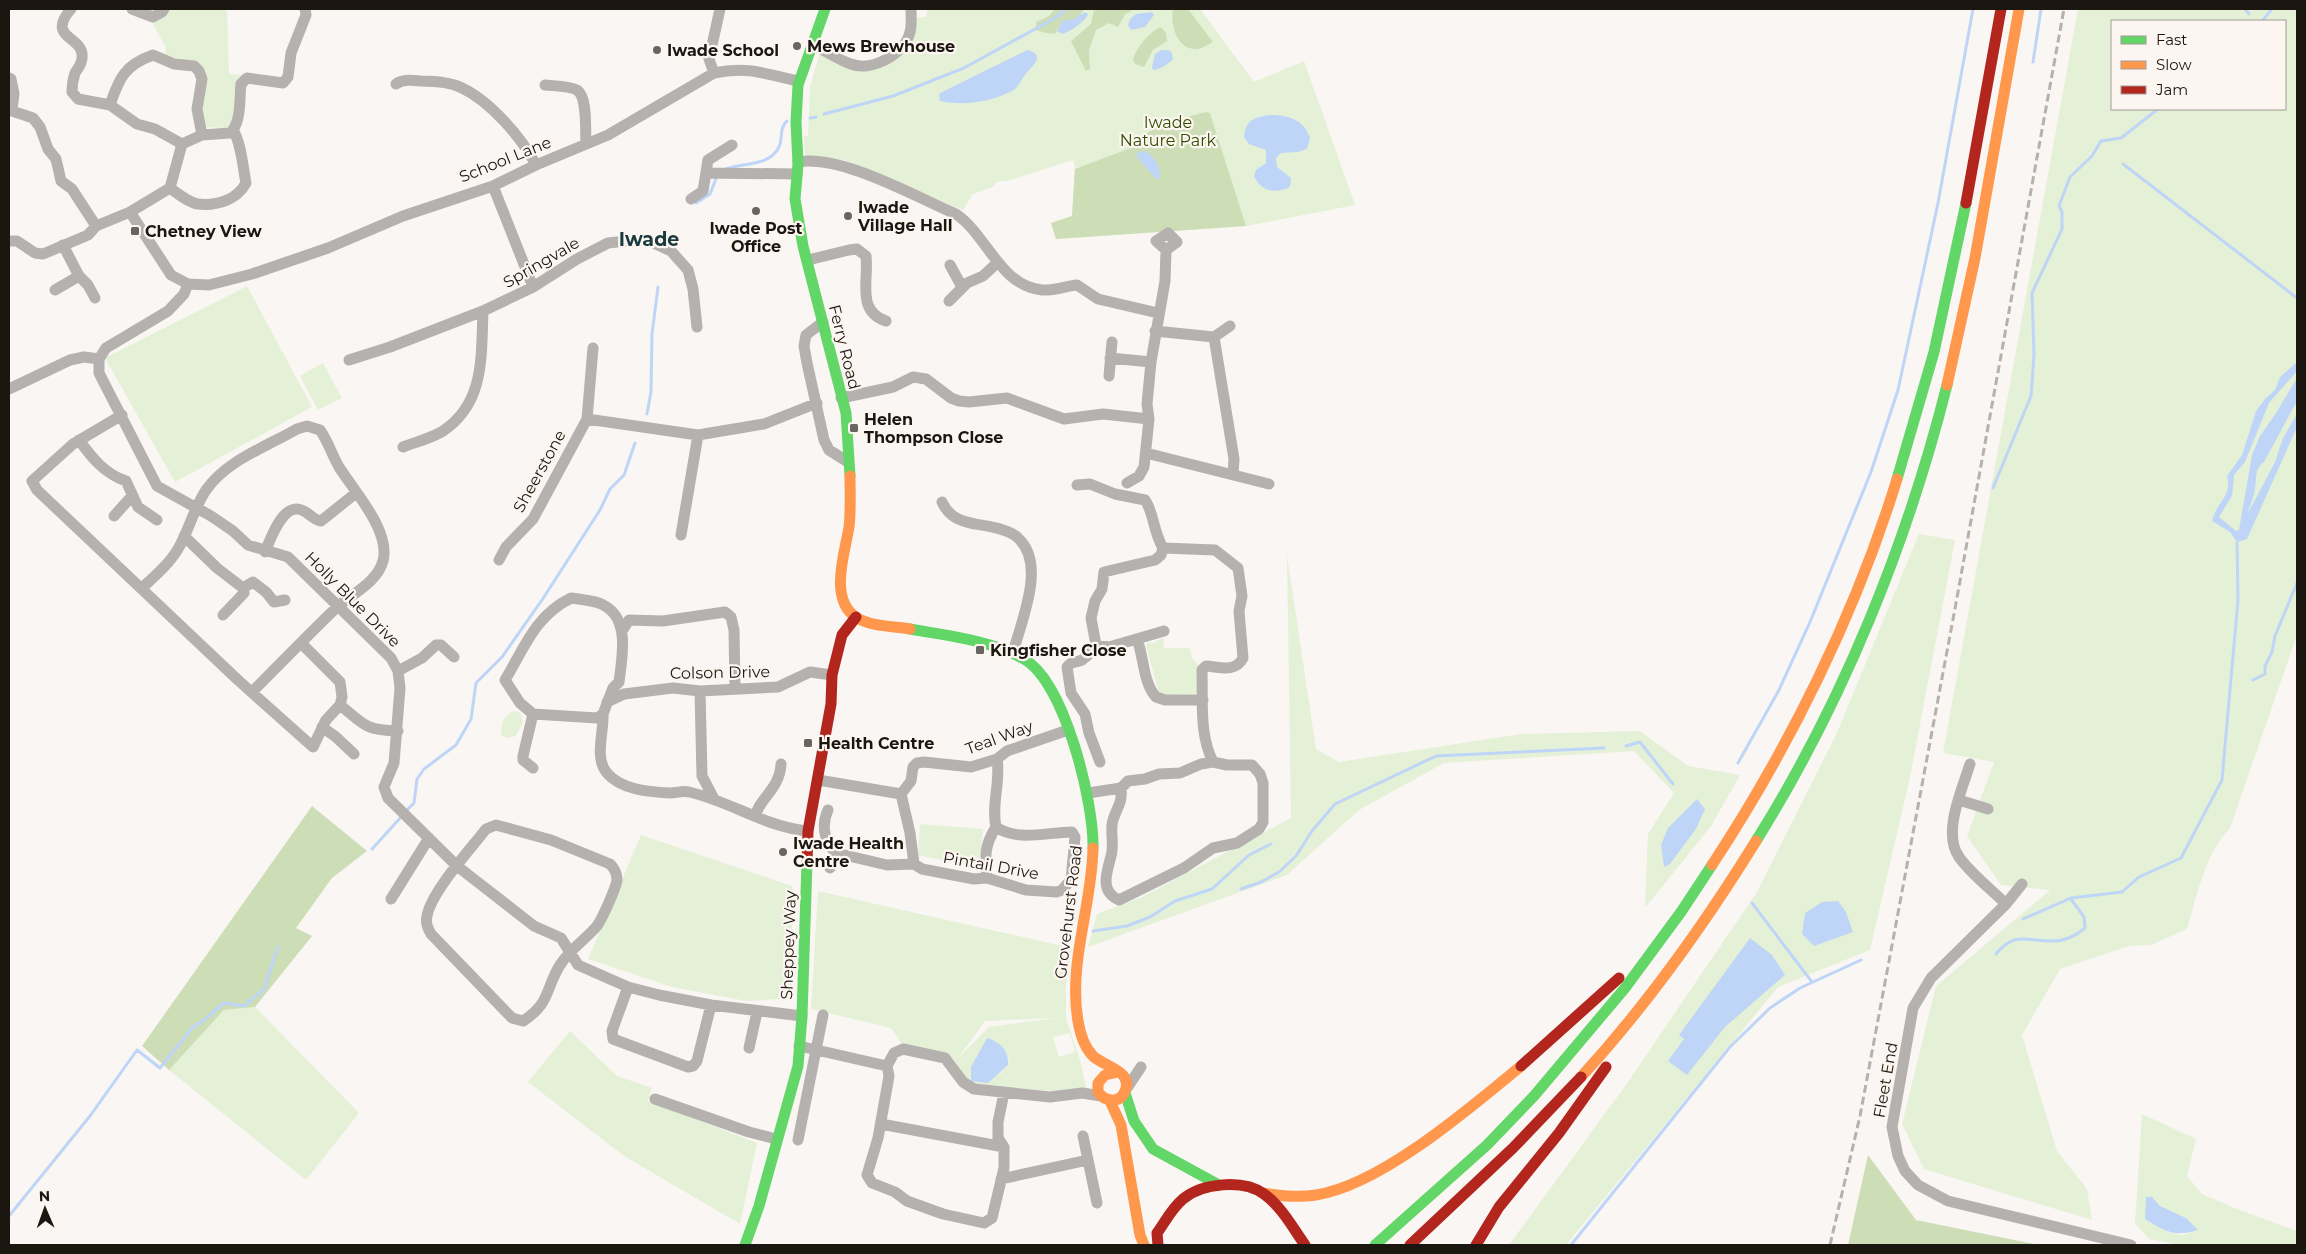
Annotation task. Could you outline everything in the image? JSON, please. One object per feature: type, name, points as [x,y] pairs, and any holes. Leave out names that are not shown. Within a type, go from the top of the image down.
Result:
[{"type":"main road","name":"Ferry Road","points":[[826,9],[798,82],[795,131],[798,162],[795,202],[849,439],[850,517],[841,593],[848,610],[856,617]]},
{"type":"main road","points":[[1375,1245],[1503,1128],[1626,989],[1681,914],[1741,822],[1807,700],[1836,639],[1890,501],[1921,398],[1952,268],[2002,9]]},
{"type":"main road","points":[[1410,1245],[1492,1170],[1558,1102],[1612,1042],[1706,918],[1779,803],[1807,753],[1857,648],[1902,537],[1937,425],[1959,338],[1973,271],[2019,9]]},
{"type":"main road","name":"Grovehurst Road","points":[[856,617],[866,622],[974,643],[1013,653],[1029,662],[1045,679],[1068,730],[1088,793],[1093,824],[1094,850],[1091,883],[1077,957],[1076,988],[1077,1011],[1082,1039],[1094,1057],[1099,1080]]},
{"type":"main road","name":"Sheppey Way","points":[[776,1139],[784,1111],[784,1087],[790,1063],[799,1046],[802,1016],[808,831],[812,802],[818,780],[818,765],[831,704],[832,675],[842,635],[856,617]]},
{"type":"main road","points":[[1158,1245],[1157,1233],[1184,1199],[1196,1192],[1219,1185],[1243,1186],[1263,1193],[1306,1197],[1327,1194],[1364,1178],[1406,1153],[1497,1088],[1544,1048],[1619,979],[1681,914]]},
{"type":"main road","points":[[1476,1245],[1499,1207],[1558,1133],[1693,948],[1706,918]]},
{"type":"main road","name":"Grovehurst Road","points":[[1094,1057],[1118,1072]]},
{"type":"main road","points":[[1144,1245],[1140,1235],[1121,1125],[1105,1098],[1099,1080],[1108,1072],[1118,1072],[1125,1079],[1126,1091],[1134,1121],[1153,1149],[1219,1185]]},
{"type":"main road","points":[[1105,1098],[1118,1100],[1126,1091]]},
{"type":"main road","points":[[745,1245],[759,1206],[776,1139]]},
{"type":"main road","points":[[1263,1193],[1305,1245]]},
{"type":"street","points":[[71,9],[63,18],[63,31],[81,51],[82,58],[72,81],[72,92],[78,99],[110,105],[137,124],[155,129],[182,144]]},
{"type":"street","points":[[132,9],[153,17],[164,9]]},
{"type":"street","points":[[182,144],[202,135],[230,133],[238,117],[241,84],[247,78],[283,84],[288,77],[291,53],[306,15],[305,9]]},
{"type":"street","points":[[714,74],[709,59],[720,9]]},
{"type":"street","points":[[813,46],[827,50],[851,64],[867,67],[876,65],[904,46],[910,32],[911,9]]},
{"type":"street","points":[[110,105],[119,80],[132,64],[154,54],[174,64],[194,66],[199,71],[202,79],[198,109],[202,135]]},
{"type":"street","name":"School Lane","points":[[188,284],[209,285],[252,274],[328,248],[403,216],[493,186],[536,164],[608,135],[714,74],[731,69],[746,69],[798,82]]},
{"type":"street","points":[[9,78],[11,79],[14,94],[10,110],[33,118],[40,128],[48,149],[56,159],[61,181],[72,189],[96,226]]},
{"type":"street","points":[[396,84],[401,80],[439,82],[462,88],[481,101],[518,137],[536,164]]},
{"type":"street","points":[[545,85],[577,90],[582,96],[585,105],[586,144]]},
{"type":"street","points":[[170,188],[196,204],[222,202],[241,192],[246,183],[240,160],[240,148],[232,130]]},
{"type":"street","points":[[9,241],[17,241],[35,253],[43,254],[88,234],[96,226],[130,212],[170,188],[182,144]]},
{"type":"street","points":[[715,173],[708,160],[732,145]]},
{"type":"street","points":[[798,162],[811,160],[841,166],[956,214],[988,246],[998,262],[1021,284],[1044,290],[1072,286],[1081,287],[1098,299],[1158,313]]},
{"type":"street","points":[[715,173],[797,174]]},
{"type":"street","points":[[691,199],[703,191],[715,173]]},
{"type":"street","points":[[493,186],[533,287]]},
{"type":"street","points":[[9,389],[70,360],[84,357],[99,359],[106,348],[168,311],[184,294],[188,284],[176,279],[167,270],[130,212]]},
{"type":"street","name":"Springvale","points":[[349,360],[390,347],[483,311],[533,287],[576,259],[608,244],[645,239],[672,251],[688,270],[697,327]]},
{"type":"street","points":[[63,245],[79,276],[88,285],[95,298]]},
{"type":"street","points":[[808,260],[857,249],[866,256],[867,306],[875,318],[886,322]]},
{"type":"street","points":[[1127,482],[1139,476],[1144,467],[1149,420],[1147,404],[1151,362],[1165,281],[1166,250]]},
{"type":"street","points":[[949,301],[962,287],[983,276],[998,262]]},
{"type":"street","points":[[950,265],[962,287]]},
{"type":"street","points":[[55,290],[79,276]]},
{"type":"street","points":[[403,447],[442,432],[462,416],[474,397],[480,363],[483,311]]},
{"type":"street","points":[[823,322],[806,335],[804,346],[811,386],[817,403],[824,440],[830,450],[848,462]]},
{"type":"street","points":[[1155,331],[1214,338],[1230,326]]},
{"type":"street","points":[[1214,338],[1234,459],[1232,475]]},
{"type":"street","points":[[1109,376],[1112,342]]},
{"type":"street","name":"Sheerstone","points":[[499,560],[506,547],[533,519],[587,419],[593,348]]},
{"type":"street","points":[[1110,358],[1151,362]]},
{"type":"street","name":"Holly Blue Drive","points":[[99,359],[99,373],[157,486],[233,530],[248,545],[265,552],[288,557],[391,658],[398,670],[400,688],[397,706],[398,731],[394,763],[384,787],[390,801],[429,838]]},
{"type":"street","points":[[841,398],[893,387],[912,377],[926,379],[951,398],[959,401],[969,402],[1007,398],[1027,407],[1064,419],[1103,414],[1149,420]]},
{"type":"street","name":"Sheerstone","points":[[587,419],[698,435],[764,424],[817,403]]},
{"type":"street","points":[[1023,419],[1027,407]]},
{"type":"street","points":[[122,415],[79,440],[32,481],[37,490],[239,681],[313,747],[326,720],[340,705],[342,697],[340,682],[301,643]]},
{"type":"street","points":[[142,588],[159,573],[178,549],[197,508],[214,480],[238,460],[307,426],[320,430],[338,466],[372,517],[383,541],[383,561],[379,571],[368,583],[337,607],[252,692]]},
{"type":"street","points":[[681,535],[698,435]]},
{"type":"street","points":[[79,440],[102,468],[113,477],[126,481],[138,507],[157,520]]},
{"type":"street","points":[[1146,453],[1269,484]]},
{"type":"street","points":[[1077,485],[1082,483],[1100,487],[1115,494],[1145,500],[1152,509],[1155,531],[1163,548],[1161,555],[1155,560],[1104,572],[1102,589],[1095,602],[1091,618],[1096,645],[1089,654],[1081,660],[1070,663],[1067,667],[1071,693],[1085,714],[1089,733],[1100,762]]},
{"type":"street","points":[[265,552],[273,531],[288,511],[297,509],[307,513],[315,520],[321,521],[356,492]]},
{"type":"street","points":[[114,516],[132,496]]},
{"type":"street","points":[[943,509],[955,518],[992,527],[1017,536],[1030,551],[1032,570],[1030,588],[1013,653]]},
{"type":"street","points":[[184,536],[217,568],[244,588]]},
{"type":"street","points":[[1163,548],[1215,550],[1238,568],[1241,582],[1239,612],[1243,658],[1240,664],[1233,668],[1206,666],[1202,670],[1203,731],[1206,748],[1213,762]]},
{"type":"street","points":[[244,588],[254,582],[274,602],[285,600]]},
{"type":"street","points":[[223,615],[244,593],[244,588]]},
{"type":"street","points":[[603,714],[597,718],[533,714],[520,703],[506,680],[543,617],[556,605],[571,598],[605,606],[616,616],[622,632],[620,682],[613,688],[603,714],[600,745],[603,768],[616,782],[623,786],[672,793],[687,791],[714,799],[775,825],[808,831]]},
{"type":"street","points":[[622,632],[629,620],[663,622],[725,612],[731,616],[734,630],[735,689]]},
{"type":"street","points":[[1096,645],[1109,647],[1164,631]]},
{"type":"street","points":[[1137,639],[1143,655],[1148,682],[1156,698],[1165,700],[1203,700]]},
{"type":"street","points":[[398,670],[422,658],[436,645],[440,645],[454,657]]},
{"type":"street","name":"Colson Drive","points":[[607,702],[624,694],[673,688],[700,692],[778,687],[810,672],[832,675]]},
{"type":"street","points":[[700,692],[702,776],[714,799]]},
{"type":"street","points":[[340,705],[364,726],[380,730],[398,731]]},
{"type":"street","points":[[533,714],[523,760],[534,768]]},
{"type":"street","points":[[322,727],[336,736],[354,754]]},
{"type":"street","name":"Teal Way","points":[[901,794],[911,781],[913,768],[917,763],[924,762],[971,767],[997,759],[1007,751],[1068,730]]},
{"type":"street","points":[[987,878],[985,858],[987,842],[996,827],[993,813],[998,792],[997,759]]},
{"type":"street","points":[[1088,793],[1121,788],[1128,781],[1145,779],[1160,774],[1180,773],[1200,764],[1213,762],[1227,765],[1252,764],[1260,774],[1263,783],[1263,822],[1259,829],[1237,843],[1213,848],[1184,868],[1119,900],[1111,896],[1107,888],[1105,876],[1112,854],[1112,823],[1122,802],[1121,788]]},
{"type":"street","points":[[756,816],[757,810],[770,795],[781,775],[782,764]]},
{"type":"street","points":[[1970,764],[1952,825],[1955,850],[1959,858],[2006,904]]},
{"type":"street","points":[[687,791],[702,776]]},
{"type":"street","points":[[818,780],[901,794],[910,833],[914,864]]},
{"type":"street","points":[[1959,800],[1988,809]]},
{"type":"street","points":[[828,810],[825,833],[827,842],[836,853],[830,868]]},
{"type":"street","points":[[496,825],[551,840],[610,864],[616,870],[617,882],[598,924],[570,951],[559,966],[547,997],[533,1015],[523,1021],[512,1018],[431,934],[427,927],[426,918],[429,910],[457,866],[486,830],[496,825]]},
{"type":"street","name":"Pintail Drive","points":[[836,853],[887,865],[914,864],[922,869],[951,875],[987,878],[1026,890],[1048,892],[1062,890],[1071,880],[1076,837],[1072,832],[1017,835],[1004,832],[996,827]]},
{"type":"street","points":[[391,899],[429,838],[457,866],[534,926],[561,938],[578,965],[628,987],[711,1005],[802,1016]]},
{"type":"street","name":"Fleet End","points":[[2022,884],[2006,904],[1931,978],[1914,1008],[1892,1127],[1898,1156],[1906,1171],[1918,1185],[1948,1201],[2131,1245]]},
{"type":"street","points":[[628,987],[612,1031],[613,1039],[688,1067],[693,1066],[697,1061],[711,1005]]},
{"type":"street","points":[[749,1048],[757,1012]]},
{"type":"street","points":[[798,1140],[824,1015]]},
{"type":"street","points":[[799,1046],[887,1066]]},
{"type":"street","points":[[1004,1093],[998,1122],[998,1138],[1004,1147],[1001,1178],[992,1218],[984,1223],[943,1214],[907,1202],[895,1192],[872,1182],[867,1175],[881,1124],[889,1076],[887,1066],[894,1053],[903,1049],[945,1058],[963,1082],[974,1089],[1050,1097],[1088,1093],[1105,1098]]},
{"type":"street","points":[[1118,1072],[1141,1067],[1126,1091]]},
{"type":"street","points":[[1076,1094],[1099,1080]]},
{"type":"street","points":[[655,1099],[719,1126],[776,1139]]},
{"type":"street","points":[[881,1124],[1004,1147]]},
{"type":"street","points":[[1083,1136],[1097,1203]]},
{"type":"street","points":[[1001,1178],[1088,1160]]},
{"type":"green space","points":[[168,9],[227,9],[229,74],[244,75],[236,87],[234,113],[230,126],[226,128],[206,127],[193,62],[169,57],[165,53],[166,48],[151,20]]},
{"type":"green space","name":"Iwade Nature Park","points":[[928,9],[1200,9],[1254,82],[1304,61],[1355,205],[1246,226],[1056,239],[1051,223],[1072,216],[1075,167],[1073,160],[1007,181],[996,182],[993,187],[973,194],[963,210],[843,160],[805,156],[804,136],[808,136],[810,87],[819,55],[830,58],[848,68],[894,58],[916,18],[926,17]]},
{"type":"green space","points":[[1055,9],[1084,9],[1078,19],[1060,25],[1055,34],[1036,30],[1036,22],[1049,16]]},
{"type":"green space","points":[[1094,9],[1135,9],[1125,14],[1118,27],[1109,23],[1096,30],[1089,50],[1090,69],[1086,71],[1071,41],[1091,24]]},
{"type":"green space","points":[[1173,9],[1188,9],[1213,42],[1197,49],[1188,48],[1183,44],[1176,34],[1172,21]]},
{"type":"green space","points":[[2078,9],[2297,9],[2297,635],[2230,828],[2221,838],[2208,862],[2187,929],[2151,945],[2129,946],[2060,969],[2022,1035],[2057,1151],[2087,1189],[2092,1220],[1924,1169],[1902,1124],[1936,986],[2050,890],[2001,885],[1967,836],[1994,762],[1943,753]]},
{"type":"green space","points":[[1161,27],[1166,33],[1167,41],[1153,50],[1144,67],[1135,64],[1134,56],[1140,46],[1148,36]]},
{"type":"green space","points":[[1206,112],[1210,113],[1246,226],[1056,239],[1051,223],[1072,216],[1075,169],[1128,149],[1139,137],[1172,121]]},
{"type":"green space","points":[[247,286],[312,407],[175,482],[105,358]]},
{"type":"green space","points":[[323,363],[342,398],[318,410],[300,376]]},
{"type":"green space","points":[[1919,534],[1955,540],[1910,777],[1870,950],[1778,987],[1566,1245],[1509,1245],[1628,1082],[1757,892],[1836,735]]},
{"type":"green space","points":[[1287,555],[1316,749],[1339,762],[1521,734],[1640,731],[1688,766],[1740,775],[1711,826],[1645,908],[1648,834],[1674,793],[1634,751],[1444,763],[1359,810],[1287,875],[1088,947],[1097,914],[1142,897],[1291,818]]},
{"type":"green space","points":[[1163,638],[1164,648],[1190,648],[1192,658],[1201,668],[1199,690],[1195,694],[1168,695],[1159,693],[1146,646],[1148,642],[1153,643]]},
{"type":"green space","points":[[513,711],[520,712],[523,722],[516,736],[507,738],[501,735],[502,724],[505,718]]},
{"type":"green space","points":[[312,806],[367,851],[332,878],[296,928],[312,936],[255,1007],[224,1010],[169,1070],[142,1046]]},
{"type":"green space","points":[[920,824],[983,829],[979,868],[918,855]]},
{"type":"green space","points":[[641,835],[792,886],[792,991],[780,999],[746,1001],[672,987],[588,959]]},
{"type":"green space","points":[[818,891],[1072,948],[1066,984],[1066,1018],[1080,1060],[1086,1088],[1057,1091],[978,1087],[962,1077],[954,1060],[947,1053],[902,1044],[891,1028],[811,1009]],"holes":[[[1056,1018],[989,1027],[958,1058],[985,1021]],[[1070,1033],[1075,1052],[1059,1057],[1053,1037]],[[983,1047],[1009,1059],[1008,1065],[1000,1074],[976,1057]]]},
{"type":"green space","points":[[255,1007],[359,1113],[306,1180],[169,1070],[224,1010]]},
{"type":"green space","points":[[570,1031],[617,1076],[652,1088],[648,1101],[757,1143],[740,1224],[624,1156],[528,1082]]},
{"type":"green space","points":[[2142,1114],[2196,1139],[2187,1176],[2202,1194],[2297,1231],[2297,1245],[2180,1245],[2149,1239],[2135,1223]],"holes":[[[2152,1197],[2160,1206],[2198,1230],[2182,1235],[2163,1230]]]},
{"type":"green space","points":[[1868,1155],[1916,1220],[2039,1245],[1848,1245]]},
{"type":"water","points":[[1085,12],[1088,14],[1077,26],[1062,34],[1057,31],[1062,21],[1074,19]]},
{"type":"water","points":[[1152,12],[1154,15],[1145,27],[1131,30],[1128,25],[1130,19],[1136,14]]},
{"type":"water","points":[[1027,50],[1036,55],[1036,61],[1013,90],[994,98],[976,102],[957,103],[940,101],[939,94],[942,92]]},
{"type":"water","points":[[1161,50],[1169,50],[1172,53],[1173,59],[1164,66],[1153,70],[1155,54]]},
{"type":"water","points":[[1269,115],[1294,119],[1304,126],[1310,138],[1307,149],[1298,152],[1281,153],[1276,158],[1277,167],[1291,178],[1290,187],[1274,191],[1261,185],[1254,176],[1256,170],[1266,163],[1266,150],[1249,144],[1244,137],[1246,127],[1251,121]]},
{"type":"water","points":[[1143,151],[1150,154],[1156,161],[1160,177],[1156,179],[1137,157],[1137,153]]},
{"type":"water","points":[[2297,362],[2297,371],[2269,403],[2245,462],[2234,475],[2232,496],[2219,517],[2236,531],[2239,530],[2252,455],[2260,436],[2297,378],[2297,401],[2264,462],[2257,471],[2248,513],[2275,462],[2283,438],[2297,414],[2297,427],[2247,539],[2237,542],[2230,532],[2212,521],[2228,489],[2227,476],[2242,455],[2256,411],[2275,390],[2280,377]]},
{"type":"water","points":[[1697,799],[1705,809],[1696,829],[1670,864],[1664,867],[1661,845],[1668,828]]},
{"type":"water","points":[[1838,901],[1846,912],[1853,932],[1814,946],[1802,934],[1805,913],[1822,902]]},
{"type":"water","points":[[1750,938],[1772,955],[1785,975],[1725,1027],[1687,1075],[1668,1061],[1684,1039],[1679,1035]]},
{"type":"water","points":[[987,1038],[1003,1047],[1007,1055],[1008,1065],[988,1083],[971,1081],[971,1067]]},
{"type":"water","points":[[2146,1197],[2152,1197],[2160,1206],[2186,1218],[2198,1230],[2183,1233],[2170,1232],[2145,1219]]},
{"type":"waterway","points":[[824,114],[893,96],[964,68],[1055,18],[1066,9]]},
{"type":"waterway","points":[[1738,763],[1779,690],[1810,622],[1871,472],[1898,390],[1938,203],[1973,9]]},
{"type":"waterway","points":[[2033,62],[2041,9]]},
{"type":"waterway","points":[[2245,9],[2249,14]]},
{"type":"waterway","points":[[2263,20],[2272,9]]},
{"type":"waterway","points":[[1993,488],[2031,396],[2034,355],[2032,293],[2062,229],[2062,212],[2059,206],[2070,177],[2092,156],[2101,141],[2121,138],[2157,110]]},
{"type":"waterway","points":[[810,118],[816,117]]},
{"type":"waterway","points":[[726,169],[756,163],[769,158],[779,147],[782,130],[787,121]]},
{"type":"waterway","points":[[2123,164],[2297,298]]},
{"type":"waterway","points":[[696,203],[710,194],[717,176]]},
{"type":"waterway","points":[[647,414],[651,392],[652,334],[658,287]]},
{"type":"waterway","points":[[406,811],[414,803],[417,779],[424,769],[456,745],[471,719],[476,683],[502,657],[542,600],[600,510],[610,489],[624,475],[635,443]]},
{"type":"waterway","points":[[2023,919],[2071,898],[2122,892],[2139,877],[2181,858],[2222,780],[2238,600],[2237,543]]},
{"type":"waterway","points":[[2253,680],[2265,674],[2265,666],[2272,652],[2275,636],[2297,583]]},
{"type":"waterway","points":[[1626,746],[1640,742],[1673,784]]},
{"type":"waterway","points":[[1241,889],[1261,882],[1279,872],[1296,856],[1312,831],[1335,804],[1436,756],[1604,748]]},
{"type":"waterway","points":[[372,849],[402,816]]},
{"type":"waterway","points":[[1093,931],[1127,926],[1150,917],[1175,901],[1212,889],[1249,855],[1271,844]]},
{"type":"waterway","points":[[1996,954],[2010,942],[2016,940],[2057,941],[2082,931],[2085,928],[2084,917],[2071,899]]},
{"type":"waterway","points":[[1752,903],[1812,982]]},
{"type":"waterway","points":[[9,1216],[90,1116],[137,1050],[160,1068],[193,1027],[224,1003],[244,1006],[264,989],[278,947]]},
{"type":"waterway","points":[[1571,1245],[1730,1047],[1770,1008],[1800,988],[1861,960]]},
{"type":"railway","points":[[1830,1245],[1860,1116],[2064,9]]},
{"type":"traffic: fast","points":[[825,9],[798,85],[796,122],[798,164],[795,199],[803,246],[846,413],[850,476]]},
{"type":"traffic: fast","points":[[1897,479],[1934,352],[1966,203]]},
{"type":"traffic: fast","points":[[1756,841],[1788,788],[1817,733],[1844,678],[1869,620],[1913,504],[1947,385]]},
{"type":"traffic: fast","points":[[910,629],[997,647],[1024,659],[1039,672],[1052,692],[1064,717],[1074,745],[1088,803],[1093,848]]},
{"type":"traffic: fast","points":[[745,1245],[759,1206],[798,1066],[802,1016],[807,862]]},
{"type":"traffic: fast","points":[[1375,1245],[1487,1145],[1534,1096],[1625,988],[1681,912],[1712,865]]},
{"type":"traffic: fast","points":[[1125,1093],[1134,1121],[1153,1149],[1219,1185]]},
{"type":"traffic: slow","points":[[1947,385],[1975,258],[2019,9]]},
{"type":"traffic: slow","points":[[850,476],[850,521],[841,576],[843,600],[848,610],[863,621],[876,625],[910,629]]},
{"type":"traffic: slow","points":[[1712,865],[1768,774],[1818,678],[1862,579],[1897,479]]},
{"type":"traffic: slow","points":[[1581,1077],[1629,1022],[1674,964],[1756,841]]},
{"type":"traffic: slow","points":[[1093,848],[1092,870],[1076,978],[1078,1021],[1083,1040],[1093,1056],[1116,1070],[1125,1078],[1127,1084],[1123,1095],[1116,1100],[1108,1100],[1098,1092],[1098,1083],[1105,1075],[1118,1072]]},
{"type":"traffic: slow","points":[[1263,1193],[1290,1196],[1316,1195],[1341,1188],[1368,1177],[1396,1161],[1451,1123],[1521,1066]]},
{"type":"traffic: slow","points":[[1110,1101],[1121,1125],[1140,1235],[1144,1245]]},
{"type":"traffic: jam","points":[[1966,203],[2001,9]]},
{"type":"traffic: jam","points":[[807,862],[808,831],[831,704],[832,675],[842,635],[856,617]]},
{"type":"traffic: jam","points":[[1521,1066],[1619,978]]},
{"type":"traffic: jam","points":[[1476,1245],[1499,1207],[1559,1133],[1606,1067]]},
{"type":"traffic: jam","points":[[1410,1245],[1513,1148],[1581,1077]]},
{"type":"traffic: jam","points":[[1158,1245],[1157,1233],[1183,1199],[1201,1189],[1223,1185],[1245,1186],[1264,1194],[1276,1205],[1305,1245]]},
{"type":"place","name":"Mews Brewhouse","points":[[797,46]]},
{"type":"place","name":"Iwade School","points":[[657,50]]},
{"type":"place","name":"Iwade Post Office","points":[[756,211]]},
{"type":"place","name":"Iwade Village Hall","points":[[848,216]]},
{"type":"place","name":"Chetney View","points":[[135,231]]},
{"type":"place","name":"Helen Thompson Close","points":[[854,428]]},
{"type":"place","name":"Kingfisher Close","points":[[980,650]]},
{"type":"place","name":"Health Centre","points":[[808,743]]},
{"type":"place","name":"Iwade Health Centre","points":[[783,852]]},
{"type":"district","name":"Iwade","points":[[649,239]]}]
